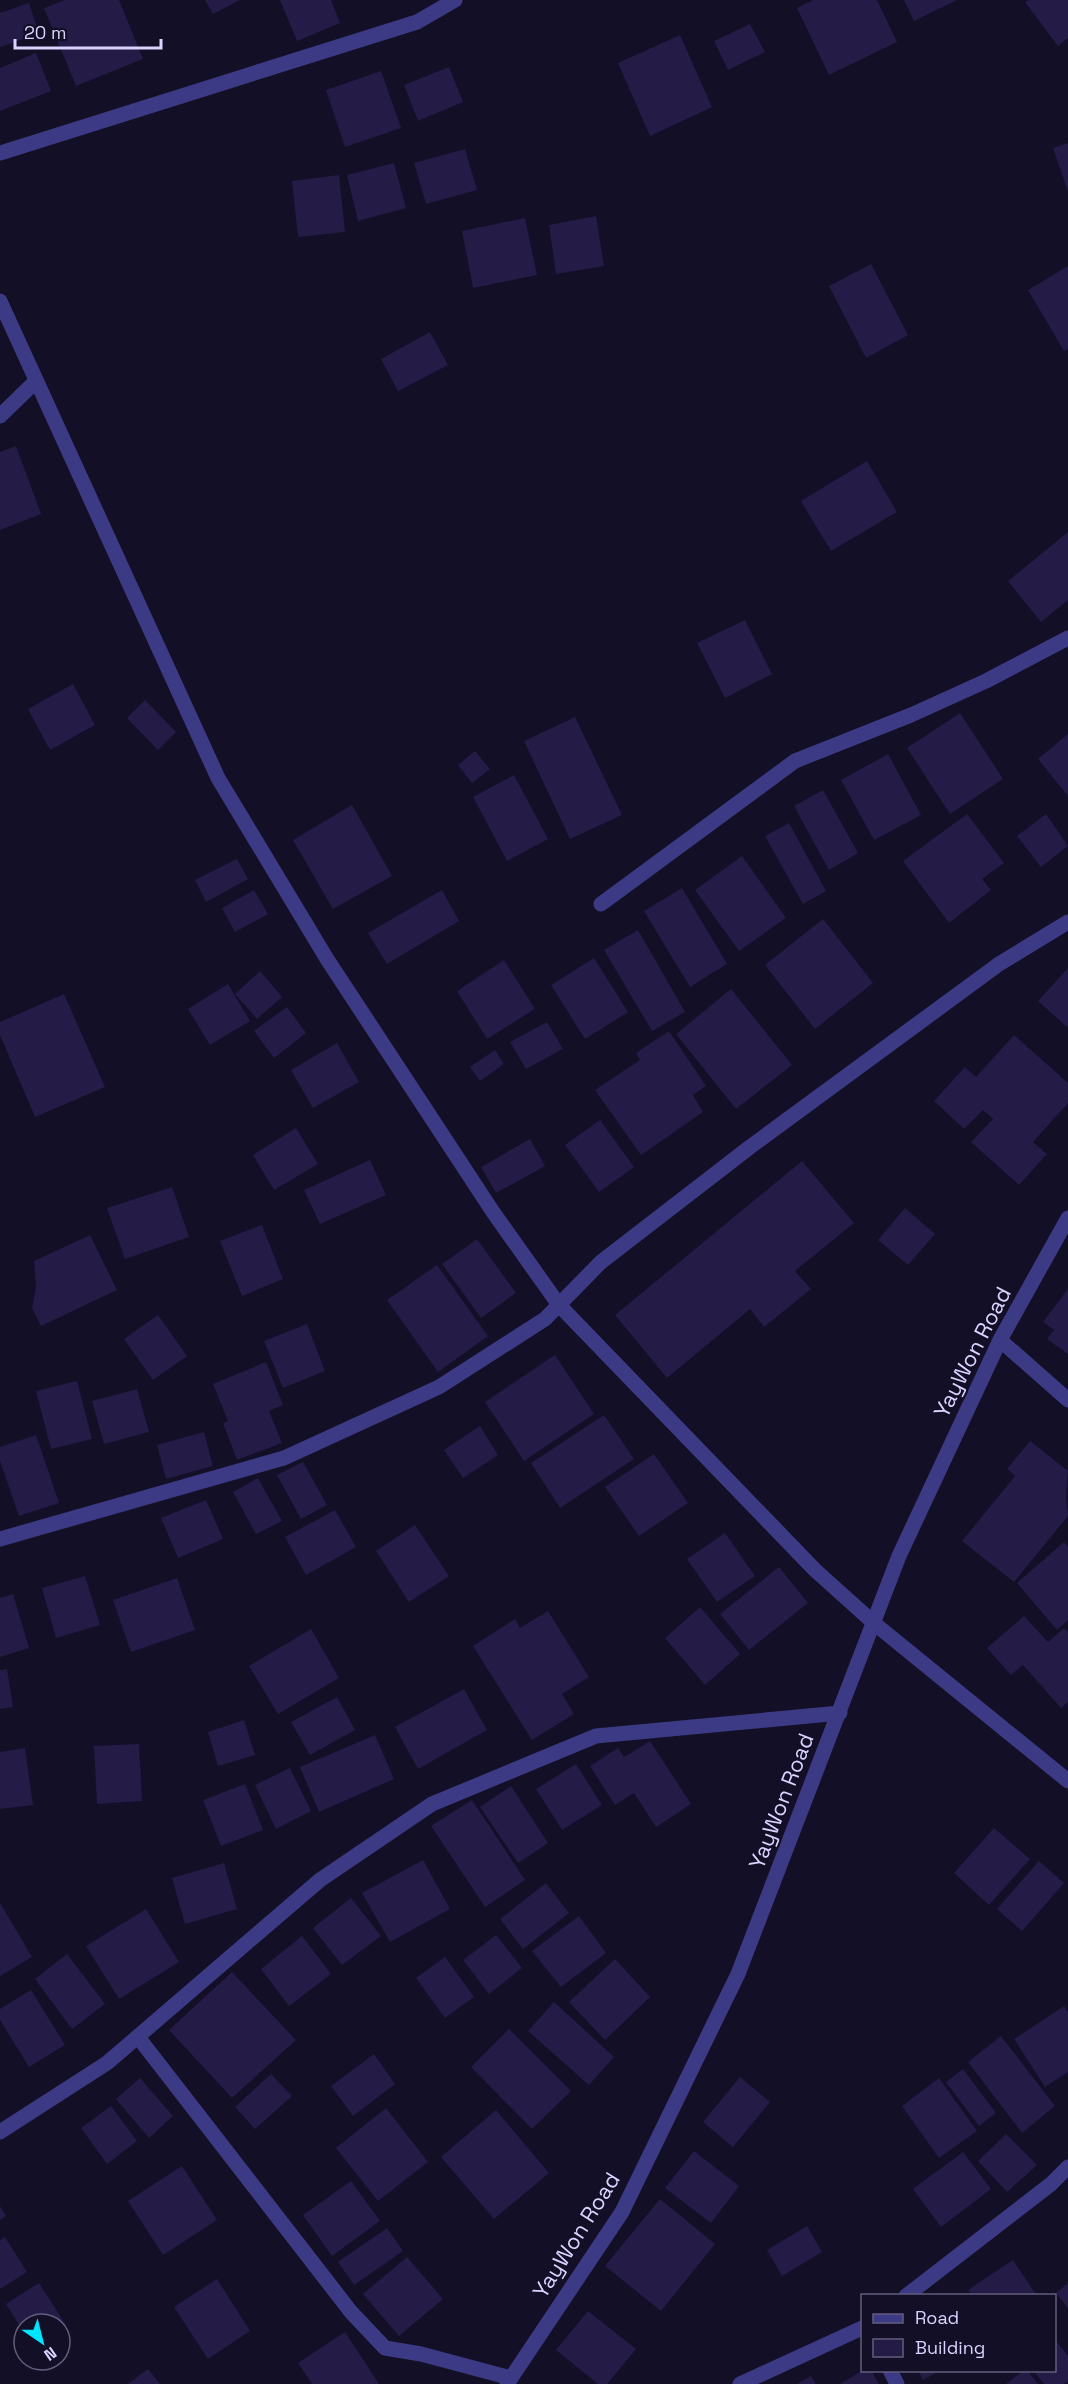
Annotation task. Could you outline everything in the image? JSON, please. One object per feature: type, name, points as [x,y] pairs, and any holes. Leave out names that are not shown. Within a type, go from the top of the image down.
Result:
[{"type":"street","points":[[0,153],[417,22],[456,0]]},
{"type":"street","points":[[0,301],[218,778],[333,968],[493,1212],[559,1305],[815,1570],[875,1624],[1068,1781]]},
{"type":"street","points":[[0,416],[36,381]]},
{"type":"street","points":[[601,904],[795,761],[933,705],[1068,638]]},
{"type":"street","points":[[0,1539],[284,1458],[439,1387],[545,1318],[601,1263],[750,1147],[999,964],[1068,922]]},
{"type":"street","name":"YayWon Road","points":[[509,2381],[622,2212],[738,1974],[875,1624],[899,1556],[1000,1340],[1068,1218]]},
{"type":"street","points":[[1000,1340],[1068,1400]]},
{"type":"street","points":[[0,2132],[108,2063],[320,1880],[432,1804],[596,1736],[840,1713]]},
{"type":"street","points":[[138,2037],[351,2312],[385,2348],[421,2354],[509,2381]]},
{"type":"street","points":[[907,2294],[1051,2184],[1068,2167]]},
{"type":"street","points":[[741,2384],[861,2328]]},
{"type":"building","points":[[65,0],[119,0],[143,59],[76,86],[44,8]]},
{"type":"building","points":[[205,0],[240,0],[213,14]]},
{"type":"building","points":[[280,0],[331,0],[340,23],[297,41]]},
{"type":"building","points":[[813,0],[877,0],[897,42],[829,75],[797,8]]},
{"type":"building","points":[[904,0],[957,0],[914,21]]},
{"type":"building","points":[[1029,0],[1068,0],[1068,38],[1058,46],[1025,2]]},
{"type":"building","points":[[29,3],[39,34],[0,47],[0,13]]},
{"type":"building","points":[[750,24],[765,52],[728,70],[714,41]]},
{"type":"building","points":[[680,35],[712,107],[650,136],[618,63]]},
{"type":"building","points":[[36,53],[51,91],[0,111],[0,68]]},
{"type":"building","points":[[449,67],[463,102],[418,121],[404,85]]},
{"type":"building","points":[[381,71],[401,128],[345,147],[326,90]]},
{"type":"building","points":[[1068,143],[1068,192],[1053,148]]},
{"type":"building","points":[[465,149],[477,190],[426,204],[414,163]]},
{"type":"building","points":[[394,163],[406,208],[358,221],[347,175]]},
{"type":"building","points":[[339,175],[345,232],[298,237],[292,181]]},
{"type":"building","points":[[596,216],[604,266],[556,274],[549,225]]},
{"type":"building","points":[[525,218],[537,275],[473,288],[462,231]]},
{"type":"building","points":[[871,264],[908,335],[866,358],[829,286]]},
{"type":"building","points":[[1068,266],[1068,349],[1064,351],[1028,290]]},
{"type":"building","points":[[430,332],[448,365],[398,391],[381,359]]},
{"type":"building","points":[[16,446],[41,514],[0,530],[0,452]]},
{"type":"building","points":[[867,461],[897,512],[831,551],[801,501]]},
{"type":"building","points":[[1068,532],[1068,600],[1041,622],[1008,581]]},
{"type":"building","points":[[745,620],[772,674],[725,698],[697,643]]},
{"type":"building","points":[[73,684],[95,725],[50,750],[28,709]]},
{"type":"building","points":[[145,700],[176,732],[158,750],[127,718]]},
{"type":"building","points":[[960,713],[1003,779],[950,814],[907,748]]},
{"type":"building","points":[[575,717],[622,815],[570,839],[524,741]]},
{"type":"building","points":[[1068,734],[1068,796],[1038,759]]},
{"type":"building","points":[[475,751],[490,769],[472,783],[458,765]]},
{"type":"building","points":[[888,754],[921,815],[874,840],[841,780]]},
{"type":"building","points":[[514,775],[548,839],[507,861],[473,797]]},
{"type":"building","points":[[823,790],[858,853],[829,870],[794,806]]},
{"type":"building","points":[[352,805],[392,876],[333,909],[293,840]]},
{"type":"building","points":[[967,814],[1004,863],[982,879],[991,890],[949,923],[903,861]]},
{"type":"building","points":[[1046,814],[1068,846],[1041,867],[1017,836]]},
{"type":"building","points":[[789,823],[826,891],[803,904],[765,836]]},
{"type":"building","points":[[742,856],[786,918],[739,951],[695,890]]},
{"type":"building","points":[[237,859],[248,879],[206,902],[195,880]]},
{"type":"building","points":[[682,888],[727,964],[690,987],[644,911]]},
{"type":"building","points":[[254,890],[268,914],[235,932],[222,908]]},
{"type":"building","points":[[442,890],[459,921],[387,964],[368,933]]},
{"type":"building","points":[[823,919],[873,983],[815,1029],[765,965]]},
{"type":"building","points":[[638,930],[685,1012],[652,1031],[604,950]]},
{"type":"building","points":[[594,958],[628,1012],[585,1039],[551,985]]},
{"type":"building","points":[[504,960],[535,1009],[487,1039],[457,991]]},
{"type":"building","points":[[1068,968],[1068,1026],[1067,1027],[1038,1001]]},
{"type":"building","points":[[260,971],[282,997],[257,1019],[235,994]]},
{"type":"building","points":[[228,984],[250,1021],[210,1045],[188,1009]]},
{"type":"building","points":[[731,989],[792,1065],[736,1109],[676,1034]]},
{"type":"building","points":[[64,994],[105,1087],[35,1117],[0,1035],[0,1022]]},
{"type":"building","points":[[287,1007],[306,1033],[274,1058],[254,1031]]},
{"type":"building","points":[[547,1022],[563,1049],[526,1069],[510,1042]]},
{"type":"building","points":[[669,1031],[706,1086],[693,1095],[703,1112],[641,1155],[595,1090],[640,1060],[636,1053]]},
{"type":"building","points":[[1014,1035],[1068,1083],[1068,1103],[1033,1142],[1047,1154],[1019,1185],[971,1142],[993,1119],[983,1110],[964,1129],[934,1101],[965,1067],[976,1077]]},
{"type":"building","points":[[337,1043],[359,1082],[313,1108],[291,1070]]},
{"type":"building","points":[[495,1050],[504,1064],[480,1081],[470,1067]]},
{"type":"building","points":[[600,1120],[634,1167],[599,1192],[565,1145]]},
{"type":"building","points":[[296,1128],[318,1164],[274,1190],[253,1155]]},
{"type":"building","points":[[530,1139],[545,1166],[496,1193],[481,1167]]},
{"type":"building","points":[[370,1160],[386,1195],[320,1224],[304,1190]]},
{"type":"building","points":[[802,1161],[854,1223],[795,1271],[811,1289],[764,1327],[750,1309],[667,1378],[615,1315]]},
{"type":"building","points":[[172,1187],[189,1237],[125,1259],[107,1208]]},
{"type":"building","points":[[905,1208],[935,1234],[908,1265],[878,1240]]},
{"type":"building","points":[[262,1225],[283,1279],[242,1296],[220,1241]]},
{"type":"building","points":[[90,1235],[117,1290],[41,1326],[32,1308],[36,1288],[34,1261]]},
{"type":"building","points":[[477,1239],[516,1293],[481,1318],[442,1264]]},
{"type":"building","points":[[437,1265],[488,1336],[438,1372],[387,1300]]},
{"type":"building","points":[[1068,1289],[1068,1354],[1047,1339],[1054,1330],[1043,1322]]},
{"type":"building","points":[[158,1315],[187,1356],[153,1380],[124,1339]]},
{"type":"building","points":[[307,1324],[325,1371],[283,1388],[264,1341]]},
{"type":"building","points":[[555,1355],[594,1414],[524,1461],[485,1402]]},
{"type":"building","points":[[266,1362],[283,1405],[269,1411],[282,1443],[237,1460],[223,1423],[228,1421],[213,1384]]},
{"type":"building","points":[[77,1381],[92,1439],[51,1449],[36,1391]]},
{"type":"building","points":[[137,1389],[149,1432],[104,1444],[92,1401]]},
{"type":"building","points":[[604,1415],[634,1459],[560,1508],[531,1463]]},
{"type":"building","points":[[480,1426],[498,1455],[463,1478],[444,1450]]},
{"type":"building","points":[[204,1432],[213,1466],[166,1479],[157,1445]]},
{"type":"building","points":[[36,1435],[59,1503],[19,1516],[0,1461],[0,1447]]},
{"type":"building","points":[[1030,1441],[1068,1471],[1066,1497],[1068,1516],[1014,1582],[962,1541],[1015,1476],[1007,1469]]},
{"type":"building","points":[[654,1454],[688,1503],[639,1536],[605,1487]]},
{"type":"building","points":[[303,1462],[327,1505],[301,1519],[277,1475]]},
{"type":"building","points":[[258,1478],[282,1521],[256,1534],[233,1492]]},
{"type":"building","points":[[206,1500],[223,1539],[178,1558],[161,1518]]},
{"type":"building","points":[[335,1510],[356,1547],[306,1575],[285,1537]]},
{"type":"building","points":[[415,1525],[449,1576],[409,1602],[376,1551]]},
{"type":"building","points":[[725,1533],[755,1576],[717,1602],[687,1559]]},
{"type":"building","points":[[1064,1542],[1068,1547],[1068,1620],[1057,1630],[1017,1583]]},
{"type":"building","points":[[779,1567],[808,1603],[749,1650],[720,1614]]},
{"type":"building","points":[[85,1576],[100,1625],[56,1638],[42,1588]]},
{"type":"building","points":[[177,1578],[195,1630],[131,1652],[113,1600]]},
{"type":"building","points":[[13,1594],[29,1648],[0,1657],[0,1598]]},
{"type":"building","points":[[700,1607],[740,1654],[705,1685],[665,1638]]},
{"type":"building","points":[[548,1611],[589,1677],[562,1694],[574,1714],[532,1740],[473,1646],[515,1619],[520,1628]]},
{"type":"building","points":[[1024,1616],[1048,1642],[1064,1628],[1068,1632],[1068,1702],[1061,1708],[1023,1665],[1011,1675],[987,1648]]},
{"type":"building","points":[[311,1629],[339,1678],[278,1714],[249,1666]]},
{"type":"building","points":[[7,1669],[13,1707],[0,1709],[0,1670]]},
{"type":"building","points":[[464,1689],[487,1730],[418,1769],[395,1727]]},
{"type":"building","points":[[337,1697],[355,1730],[310,1755],[291,1722]]},
{"type":"building","points":[[244,1720],[255,1755],[218,1766],[208,1732]]},
{"type":"building","points":[[375,1735],[394,1779],[319,1812],[300,1767]]},
{"type":"building","points":[[650,1741],[691,1804],[656,1827],[634,1793],[615,1805],[590,1766],[618,1748],[624,1757]]},
{"type":"building","points":[[139,1744],[142,1801],[97,1804],[94,1746]]},
{"type":"building","points":[[25,1748],[33,1805],[0,1809],[0,1752]]},
{"type":"building","points":[[576,1764],[602,1805],[562,1830],[536,1789]]},
{"type":"building","points":[[290,1768],[311,1811],[276,1829],[255,1785]]},
{"type":"building","points":[[245,1784],[263,1830],[221,1846],[203,1800]]},
{"type":"building","points":[[511,1786],[548,1843],[518,1863],[480,1807]]},
{"type":"building","points":[[472,1800],[525,1880],[485,1907],[431,1826]]},
{"type":"building","points":[[994,1828],[1030,1859],[989,1905],[954,1873]]},
{"type":"building","points":[[423,1860],[450,1909],[390,1942],[362,1893]]},
{"type":"building","points":[[1039,1861],[1064,1883],[1022,1931],[997,1909]]},
{"type":"building","points":[[224,1863],[237,1909],[185,1924],[172,1878]]},
{"type":"building","points":[[546,1883],[569,1913],[523,1949],[500,1919]]},
{"type":"building","points":[[351,1898],[381,1936],[342,1965],[313,1928]]},
{"type":"building","points":[[0,1903],[32,1957],[0,1976]]},
{"type":"building","points":[[146,1909],[179,1962],[119,1999],[86,1946]]},
{"type":"building","points":[[579,1916],[606,1953],[561,1987],[532,1951]]},
{"type":"building","points":[[496,1935],[522,1968],[489,1994],[463,1960]]},
{"type":"building","points":[[302,1936],[331,1974],[289,2006],[261,1969]]},
{"type":"building","points":[[67,1954],[105,2004],[72,2029],[35,1979]]},
{"type":"building","points":[[445,1957],[474,1997],[445,2018],[416,1978]]},
{"type":"building","points":[[615,1959],[650,1997],[605,2040],[569,2002]]},
{"type":"building","points":[[232,1972],[296,2040],[232,2098],[169,2030]]},
{"type":"building","points":[[31,1990],[65,2045],[29,2067],[0,2020],[0,2009]]},
{"type":"building","points":[[554,2002],[614,2057],[589,2085],[528,2031]]},
{"type":"building","points":[[1064,2006],[1068,2012],[1068,2072],[1045,2087],[1014,2039]]},
{"type":"building","points":[[509,2029],[571,2091],[532,2129],[471,2067]]},
{"type":"building","points":[[1001,2036],[1055,2106],[1022,2133],[968,2062]]},
{"type":"building","points":[[374,2054],[395,2084],[353,2116],[331,2086]]},
{"type":"building","points":[[963,2069],[996,2113],[979,2126],[946,2082]]},
{"type":"building","points":[[271,2074],[292,2096],[255,2129],[235,2107]]},
{"type":"building","points":[[740,2077],[770,2102],[733,2147],[703,2122]]},
{"type":"building","points":[[140,2078],[173,2116],[149,2138],[116,2099]]},
{"type":"building","points":[[939,2078],[977,2131],[939,2158],[902,2106]]},
{"type":"building","points":[[111,2106],[137,2141],[107,2164],[81,2128]]},
{"type":"building","points":[[386,2108],[428,2162],[378,2201],[336,2148]]},
{"type":"building","points":[[496,2110],[549,2173],[494,2219],[441,2157]]},
{"type":"building","points":[[1006,2134],[1037,2165],[1007,2192],[978,2161]]},
{"type":"building","points":[[694,2151],[739,2186],[711,2223],[665,2188]]},
{"type":"building","points":[[963,2152],[991,2189],[941,2227],[913,2189]]},
{"type":"building","points":[[182,2166],[217,2220],[163,2255],[128,2201]]},
{"type":"building","points":[[351,2181],[380,2221],[332,2256],[303,2215]]},
{"type":"building","points":[[660,2199],[715,2244],[661,2311],[605,2266]]},
{"type":"building","points":[[0,2206],[6,2216],[0,2220]]},
{"type":"building","points":[[807,2226],[822,2252],[782,2276],[767,2250]]},
{"type":"building","points":[[387,2228],[403,2251],[354,2285],[338,2262]]},
{"type":"building","points":[[5,2237],[27,2272],[0,2289],[0,2240]]},
{"type":"building","points":[[407,2257],[443,2299],[399,2336],[363,2294]]},
{"type":"building","points":[[1013,2260],[1036,2294],[971,2294],[968,2290]]},
{"type":"building","points":[[217,2279],[250,2331],[208,2359],[174,2307]]},
{"type":"building","points":[[39,2283],[58,2312],[12,2314],[6,2304]]},
{"type":"building","points":[[1068,2283],[1068,2308],[1056,2293]]},
{"type":"building","points":[[588,2311],[636,2349],[607,2384],[598,2384],[556,2350]]},
{"type":"building","points":[[345,2332],[379,2384],[312,2384],[298,2363]]},
{"type":"building","points":[[1056,2341],[1068,2356],[1068,2381],[1064,2384],[1044,2384],[1035,2372],[1056,2372]]},
{"type":"building","points":[[148,2369],[160,2384],[128,2384]]},
{"type":"building","points":[[861,2371],[872,2372],[879,2384],[840,2384]]},
{"type":"building","points":[[919,2372],[937,2372],[923,2380]]},
{"type":"building","points":[[1021,2372],[1029,2372],[1038,2384],[1006,2384]]},
{"type":"building","points":[[811,2376],[816,2384],[797,2384]]}]
